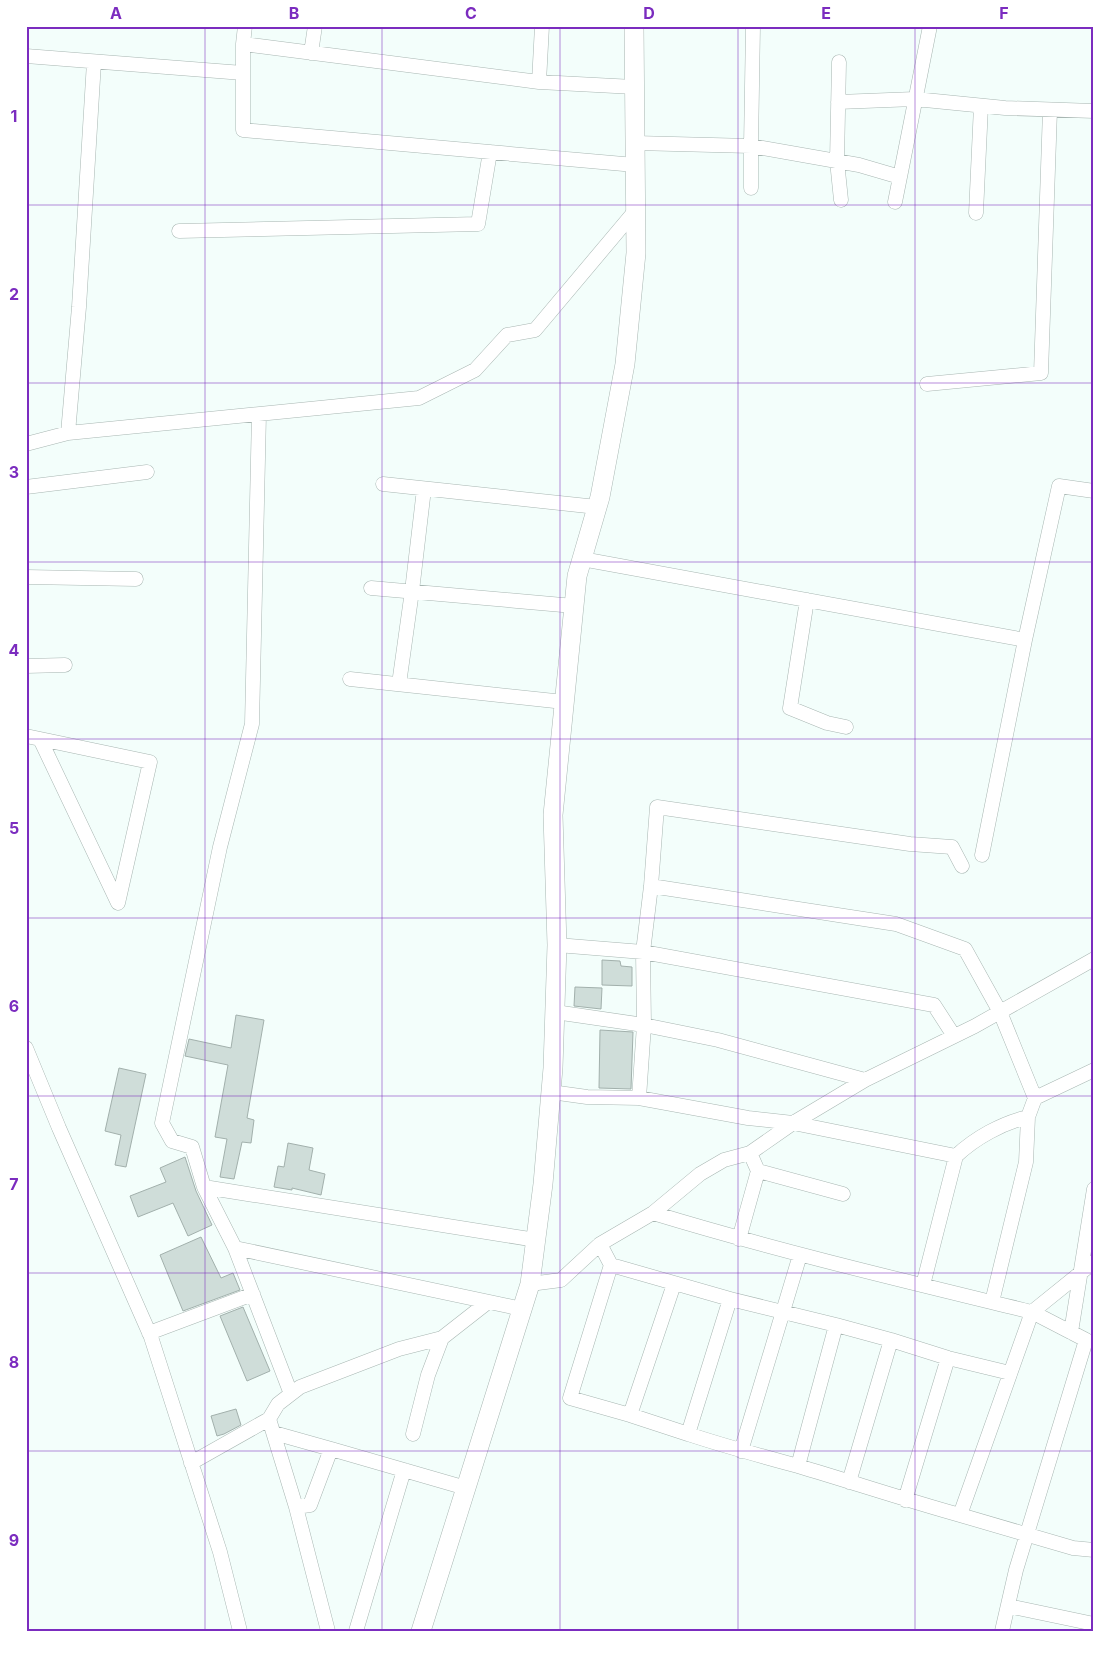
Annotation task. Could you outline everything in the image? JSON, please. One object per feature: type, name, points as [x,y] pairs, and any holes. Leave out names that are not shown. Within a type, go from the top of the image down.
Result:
[{"type":"street","points":[[245,26],[243,130],[635,165]]},
{"type":"street","points":[[311,53],[315,26]]},
{"type":"street","points":[[539,82],[542,26]]},
{"type":"street","points":[[421,1631],[530,1284],[536,1240],[551,1092],[557,945],[553,814],[564,702],[577,576],[597,507],[625,364],[636,253],[634,26]]},
{"type":"street","points":[[752,188],[753,26]]},
{"type":"street","points":[[895,202],[930,26]]},
{"type":"street","points":[[244,44],[539,82],[634,87]]},
{"type":"street","points":[[26,56],[243,73]]},
{"type":"street","points":[[68,433],[79,307],[94,62]]},
{"type":"street","points":[[839,62],[836,161],[841,200]]},
{"type":"street","points":[[838,102],[915,99],[1005,108],[1094,111]]},
{"type":"street","points":[[976,213],[981,106]]},
{"type":"street","points":[[927,384],[1041,373],[1050,110]]},
{"type":"street","points":[[635,143],[751,146],[859,165],[900,177]]},
{"type":"street","points":[[179,231],[478,224],[490,152]]},
{"type":"street","points":[[26,444],[68,433],[419,398],[475,370],[506,334],[535,330],[635,211]]},
{"type":"street","points":[[259,414],[252,724],[220,847],[162,1123],[172,1141],[192,1147],[204,1187],[236,1248],[291,1394]]},
{"type":"street","points":[[26,487],[147,472]]},
{"type":"street","points":[[383,484],[597,507]]},
{"type":"street","points":[[982,855],[1024,640],[1059,486],[1094,491]]},
{"type":"street","points":[[399,684],[424,489]]},
{"type":"street","points":[[582,559],[1024,640]]},
{"type":"street","points":[[26,577],[136,579]]},
{"type":"street","points":[[370,588],[574,606]]},
{"type":"street","points":[[807,600],[790,708],[827,724],[846,728]]},
{"type":"street","points":[[26,666],[65,665]]},
{"type":"street","points":[[350,679],[564,702]]},
{"type":"street","points":[[26,736],[150,762],[118,903],[40,739]]},
{"type":"street","points":[[639,1098],[644,1025],[643,952],[651,886],[657,807],[910,844],[952,847],[962,866]]},
{"type":"street","points":[[651,886],[896,924],[965,949],[1000,1012],[1035,1098],[1028,1117],[1026,1162],[992,1302]]},
{"type":"street","points":[[557,945],[643,952],[934,1005],[954,1036]]},
{"type":"street","points":[[530,1284],[561,1280],[600,1244],[653,1212],[700,1174],[724,1160],[750,1153],[793,1123],[865,1080],[1000,1012],[1094,959]]},
{"type":"street","points":[[555,1012],[644,1025],[718,1040],[865,1080]]},
{"type":"street","points":[[26,1048],[149,1333],[220,1552],[240,1631]]},
{"type":"street","points":[[1035,1098],[1094,1070]]},
{"type":"street","points":[[551,1092],[587,1097],[639,1098],[748,1118],[793,1123],[956,1156]]},
{"type":"street","points":[[923,1285],[956,1156],[966,1146],[1011,1121],[1028,1117]]},
{"type":"street","points":[[739,1239],[758,1172],[750,1153]]},
{"type":"street","points":[[758,1172],[843,1194]]},
{"type":"street","points":[[204,1187],[536,1240]]},
{"type":"street","points":[[1071,1332],[1094,1189]]},
{"type":"street","points":[[653,1212],[739,1239],[1032,1312],[1071,1332],[1090,1339],[1026,1535],[1002,1631]]},
{"type":"street","points":[[600,1244],[611,1265],[570,1398],[905,1500],[960,1514],[1073,1548],[1094,1550]]},
{"type":"street","points":[[236,1248],[522,1309]]},
{"type":"street","points":[[741,1451],[800,1255]]},
{"type":"street","points":[[960,1514],[1032,1312],[1094,1262]]},
{"type":"street","points":[[611,1265],[674,1284],[836,1325],[948,1358],[1010,1373]]},
{"type":"street","points":[[630,1415],[674,1284]]},
{"type":"street","points":[[149,1333],[253,1294]]},
{"type":"street","points":[[688,1434],[730,1299]]},
{"type":"street","points":[[191,1463],[270,1419],[278,1404],[300,1387],[399,1349],[442,1338],[488,1302]]},
{"type":"street","points":[[798,1466],[836,1325]]},
{"type":"street","points":[[413,1434],[428,1375],[442,1338]]},
{"type":"street","points":[[850,1482],[891,1340]]},
{"type":"street","points":[[905,1500],[948,1358]]},
{"type":"street","points":[[270,1419],[296,1507],[328,1631]]},
{"type":"street","points":[[274,1433],[466,1488]]},
{"type":"street","points":[[296,1507],[310,1505],[331,1449]]},
{"type":"street","points":[[356,1631],[404,1470]]},
{"type":"street","points":[[1008,1606],[1094,1624]]},
{"type":"building","points":[[602,960],[620,961],[621,966],[632,967],[632,986],[602,985]]},
{"type":"building","points":[[575,987],[602,988],[601,1009],[574,1006]]},
{"type":"building","points":[[236,1015],[264,1020],[247,1118],[254,1120],[251,1143],[242,1142],[234,1179],[220,1177],[227,1139],[215,1137],[228,1065],[185,1056],[189,1039],[231,1048]]},
{"type":"building","points":[[600,1030],[633,1032],[631,1089],[599,1088]]},
{"type":"building","points":[[119,1068],[146,1074],[126,1167],[115,1165],[121,1135],[105,1131]]},
{"type":"building","points":[[288,1143],[313,1148],[309,1170],[325,1174],[321,1195],[292,1188],[292,1190],[274,1187],[278,1166],[284,1167]]},
{"type":"building","points":[[185,1157],[196,1191],[212,1225],[188,1236],[173,1203],[138,1217],[130,1196],[166,1182],[160,1168]]},
{"type":"building","points":[[201,1237],[221,1278],[233,1273],[240,1290],[183,1311],[160,1255]]},
{"type":"building","points":[[243,1307],[270,1371],[247,1381],[220,1316]]},
{"type":"building","points":[[236,1409],[241,1425],[217,1436],[211,1416]]}]
